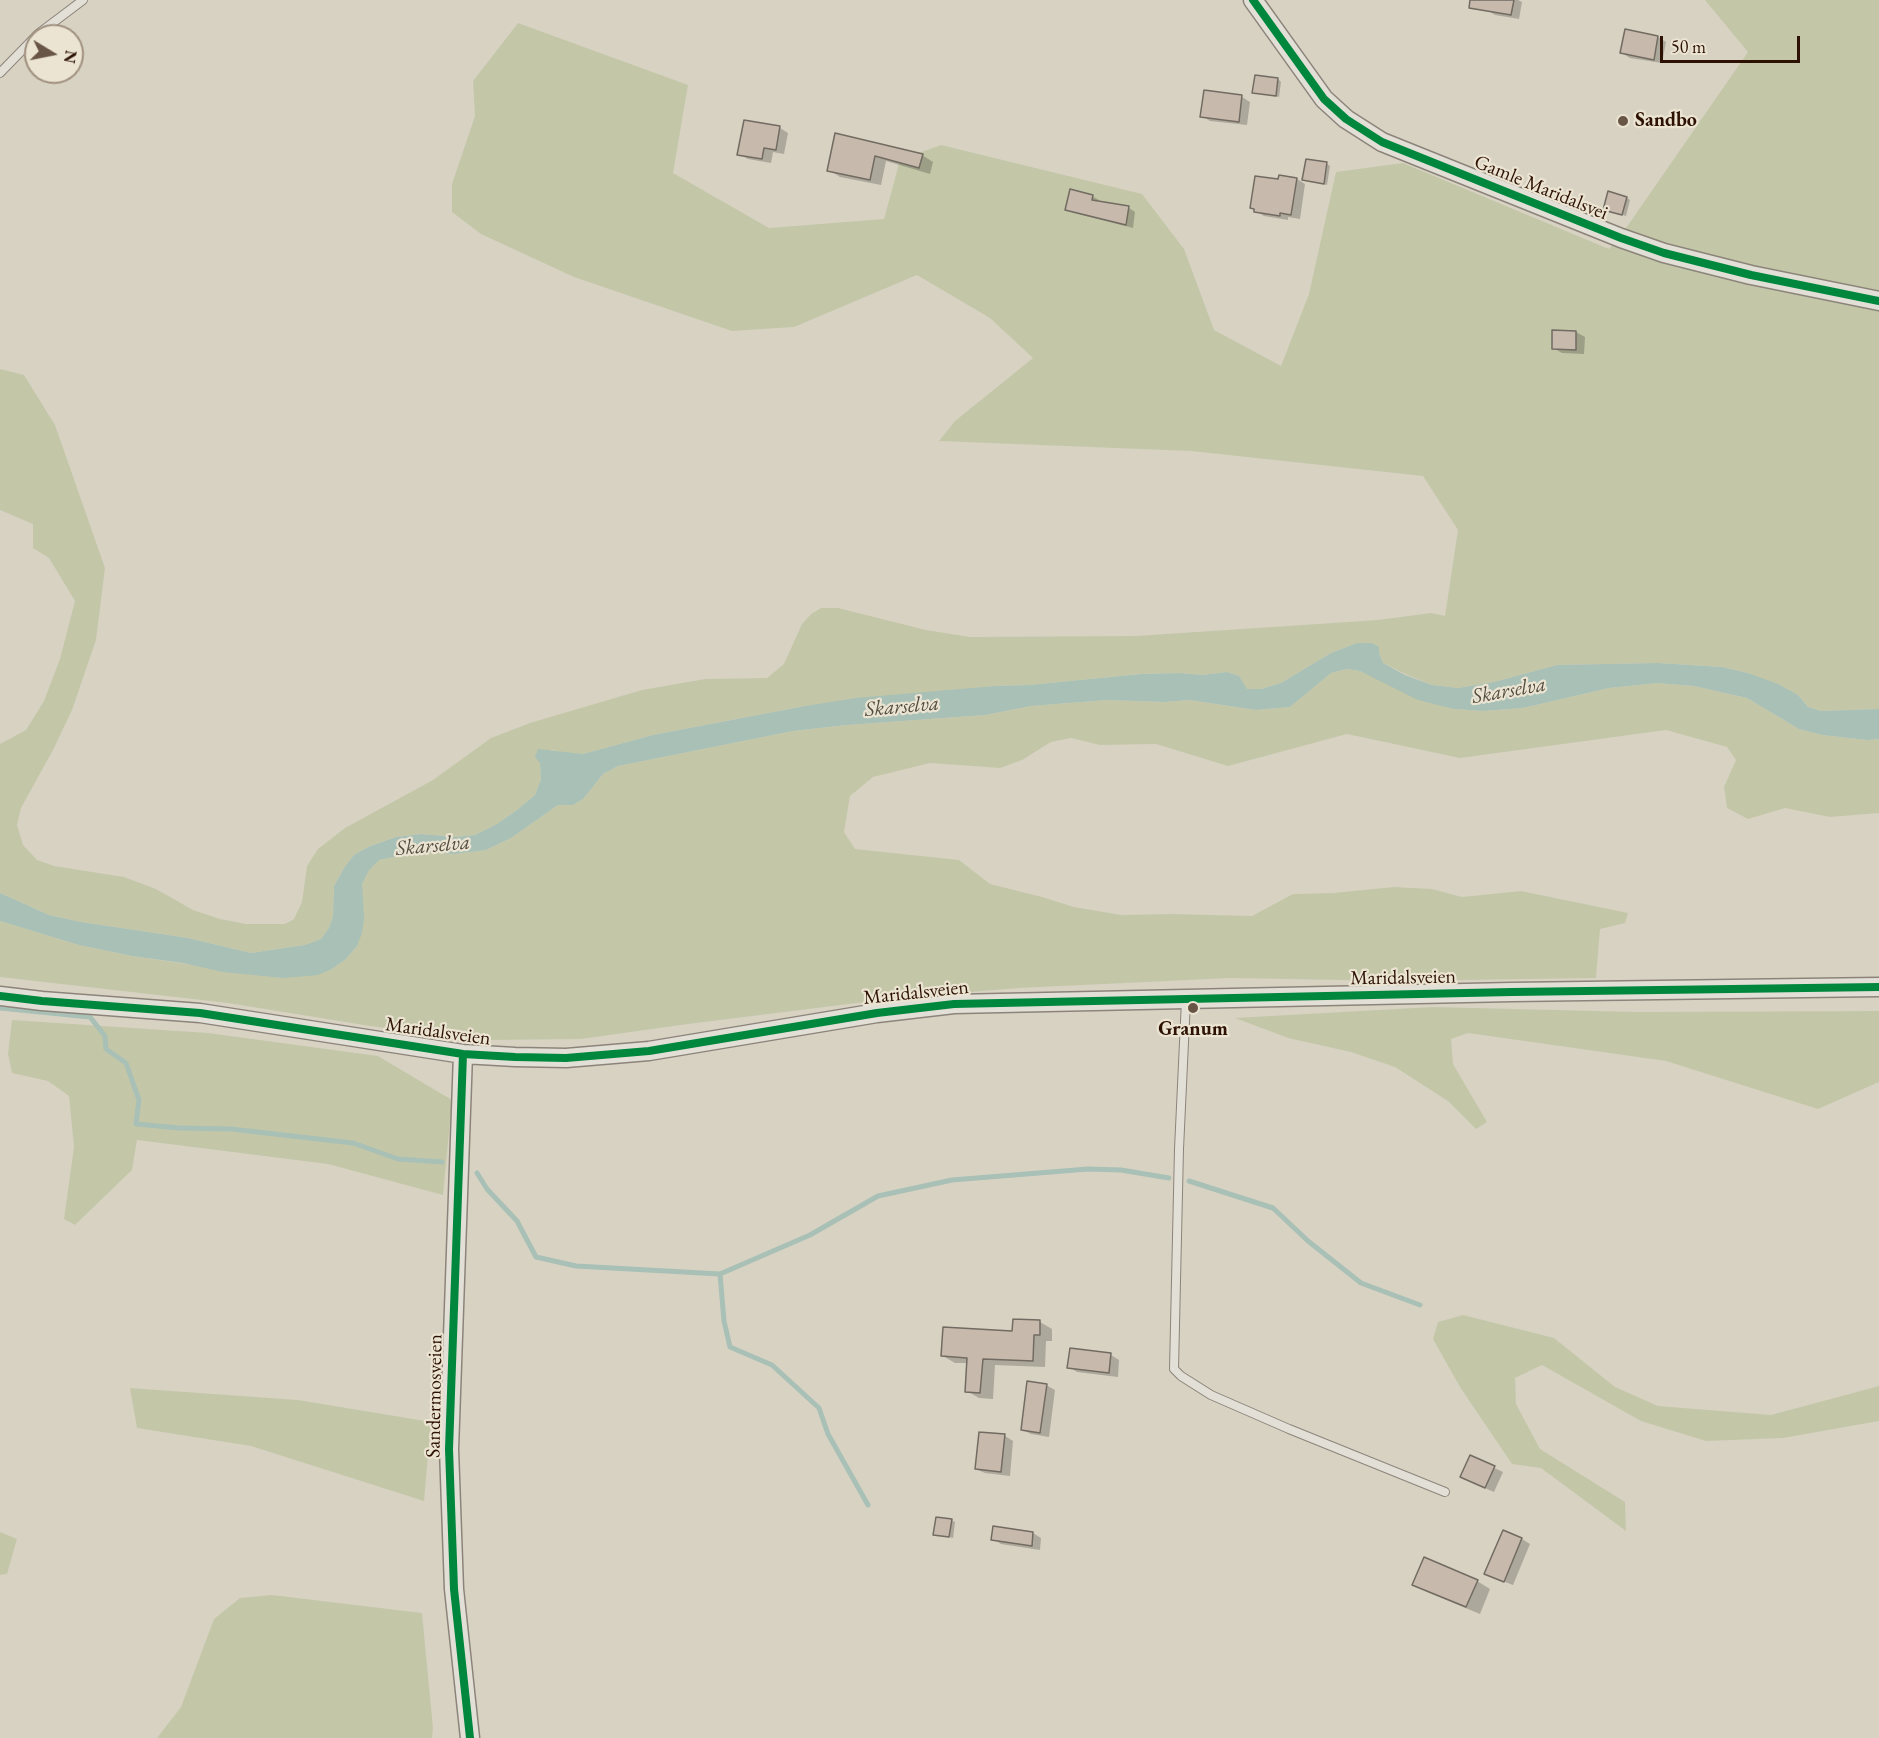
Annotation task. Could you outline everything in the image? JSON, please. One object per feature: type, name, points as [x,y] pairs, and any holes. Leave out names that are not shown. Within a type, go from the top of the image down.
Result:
[{"type":"street","name":"Gamle Maridalsvei","points":[[1254,0],[1324,99],[1346,119],[1382,142],[1664,253],[1751,276],[1879,301]]},
{"type":"street","name":"Maridalsveien","points":[[0,996],[200,1013],[463,1054],[593,1057],[672,1047],[931,1006],[1186,999],[1879,987]]},
{"type":"street","name":"Sandermosveien","points":[[463,1054],[449,1449],[454,1589],[470,1738]]},
{"type":"lane","points":[[0,73],[38,34],[83,0]]},
{"type":"lane","points":[[1186,999],[1179,1149],[1174,1369],[1210,1395],[1444,1492]]},
{"type":"shaded area","points":[[1705,0],[1879,0],[1879,709],[1821,711],[1808,707],[1798,695],[1748,673],[1722,667],[1658,663],[1557,665],[1494,682],[1458,688],[1432,685],[1383,663],[1379,653],[1357,643],[1331,653],[1281,683],[1261,689],[1246,689],[1239,676],[1227,672],[1202,675],[1141,674],[1030,685],[995,686],[805,706],[653,735],[583,754],[551,750],[540,763],[541,779],[535,795],[497,824],[475,835],[456,837],[421,834],[396,837],[368,847],[354,855],[334,886],[333,916],[329,928],[321,939],[305,945],[251,953],[188,938],[49,915],[0,893],[0,744],[26,730],[44,701],[60,659],[75,601],[49,558],[33,548],[33,524],[0,510],[0,369],[24,375],[55,425],[105,568],[96,640],[72,710],[21,808],[17,825],[23,845],[37,860],[54,866],[124,877],[156,889],[193,910],[220,919],[246,924],[285,924],[294,919],[302,902],[307,866],[318,849],[345,828],[433,780],[491,738],[530,723],[642,690],[705,679],[767,678],[784,664],[802,624],[811,614],[821,608],[838,608],[926,630],[970,637],[1136,636],[1378,620],[1431,613],[1445,616],[1458,530],[1423,476],[1191,451],[939,441],[955,421],[1033,358],[990,318],[917,275],[794,327],[732,331],[574,277],[481,234],[452,212],[452,184],[475,116],[473,81],[518,23],[688,85],[673,173],[769,228],[884,219],[900,160],[941,145],[1142,194],[1184,249],[1214,330],[1281,366],[1309,294],[1336,172],[1403,163],[1609,249],[1624,231],[1748,52]]},
{"type":"shaded area","points":[[1346,669],[1360,671],[1454,709],[1483,711],[1523,708],[1609,688],[1657,683],[1694,686],[1747,698],[1799,729],[1822,735],[1867,740],[1879,739],[1879,813],[1830,817],[1785,808],[1748,819],[1727,808],[1724,787],[1736,760],[1727,747],[1666,730],[1460,758],[1347,734],[1228,766],[1156,744],[1100,745],[1071,738],[1051,742],[1022,760],[1000,768],[930,763],[873,777],[850,796],[844,832],[855,849],[959,860],[990,884],[1074,907],[1121,915],[1252,916],[1293,894],[1394,887],[1432,889],[1462,897],[1521,891],[1628,913],[1625,923],[1600,929],[1596,978],[1399,981],[1231,978],[1019,988],[897,998],[581,1039],[484,1040],[370,1026],[228,1003],[0,977],[0,921],[79,945],[132,956],[283,978],[332,969],[346,959],[357,946],[362,884],[369,869],[379,860],[420,852],[455,854],[486,850],[511,838],[558,805],[573,805],[583,799],[603,774],[618,766],[793,731],[985,715],[1031,706],[1107,700],[1165,702],[1189,700],[1256,710],[1290,707],[1331,673]]},
{"type":"shaded area","points":[[1432,1007],[1639,1012],[1879,1011],[1879,1082],[1818,1109],[1666,1061],[1468,1033],[1451,1039],[1453,1064],[1487,1122],[1476,1129],[1448,1101],[1395,1067],[1351,1052],[1288,1038],[1235,1018]]},
{"type":"shaded area","points":[[12,1020],[208,1033],[378,1056],[452,1100],[443,1195],[328,1164],[137,1140],[132,1170],[75,1225],[64,1219],[74,1147],[69,1096],[48,1081],[12,1073],[8,1054]]},
{"type":"shaded area","points":[[1463,1315],[1554,1338],[1615,1387],[1658,1406],[1771,1415],[1879,1386],[1879,1421],[1783,1438],[1706,1441],[1641,1421],[1542,1365],[1515,1378],[1516,1404],[1540,1449],[1625,1502],[1626,1531],[1541,1468],[1512,1464],[1460,1387],[1433,1339],[1438,1322]]},
{"type":"shaded area","points":[[130,1388],[298,1400],[431,1422],[424,1501],[251,1446],[137,1428]]},
{"type":"shaded area","points":[[0,1532],[17,1539],[7,1574],[0,1575]]},
{"type":"shaded area","points":[[272,1595],[422,1613],[432,1738],[157,1738],[181,1707],[214,1619],[240,1598]]},
{"type":"water","name":"Skarselva","points":[[1357,643],[1372,643],[1379,647],[1383,663],[1405,675],[1432,685],[1458,688],[1494,682],[1557,665],[1658,663],[1722,667],[1748,673],[1778,684],[1798,695],[1808,707],[1821,711],[1879,709],[1879,739],[1867,740],[1822,735],[1799,729],[1747,698],[1694,686],[1657,683],[1609,688],[1523,708],[1483,711],[1454,709],[1418,700],[1360,671],[1346,669],[1331,673],[1290,707],[1256,710],[1189,700],[1165,702],[1107,700],[1031,706],[985,715],[793,731],[618,766],[603,774],[583,799],[573,805],[558,805],[511,838],[486,850],[455,854],[420,852],[379,860],[369,870],[362,884],[364,918],[357,946],[346,959],[318,975],[283,978],[223,972],[79,945],[0,921],[0,893],[49,915],[188,938],[251,953],[305,945],[321,939],[329,928],[333,916],[334,886],[354,855],[368,847],[396,837],[421,834],[456,837],[475,835],[497,824],[535,795],[541,779],[540,763],[535,757],[538,749],[583,754],[653,735],[805,706],[856,698],[995,686],[1030,685],[1141,674],[1202,675],[1227,672],[1239,676],[1247,689],[1261,689],[1281,683],[1331,653]]},
{"type":"building","points":[[1470,0],[1514,0],[1511,15],[1469,8]]},
{"type":"building","points":[[1625,29],[1658,36],[1654,60],[1620,53]]},
{"type":"building","points":[[1255,75],[1278,78],[1276,96],[1252,93]]},
{"type":"building","points":[[1204,90],[1242,95],[1239,122],[1200,117]]},
{"type":"building","points":[[744,120],[780,126],[776,150],[764,148],[762,159],[737,155]]},
{"type":"building","points":[[835,133],[923,154],[919,168],[875,156],[870,180],[827,171]]},
{"type":"building","points":[[1306,159],[1327,162],[1324,184],[1302,180]]},
{"type":"building","points":[[1279,175],[1297,178],[1291,215],[1280,213],[1280,216],[1254,212],[1254,209],[1250,208],[1255,176],[1278,179]]},
{"type":"building","points":[[1070,189],[1093,195],[1092,200],[1129,206],[1126,225],[1065,210]]},
{"type":"building","points":[[1608,191],[1627,197],[1622,215],[1603,210]]},
{"type":"building","points":[[1552,330],[1576,331],[1576,350],[1552,349]]},
{"type":"building","points":[[1013,1319],[1040,1320],[1040,1335],[1034,1335],[1033,1361],[983,1359],[980,1393],[965,1392],[967,1358],[941,1356],[943,1327],[1012,1331]]},
{"type":"building","points":[[1070,1348],[1111,1353],[1109,1373],[1067,1368]]},
{"type":"building","points":[[1027,1381],[1047,1384],[1040,1433],[1021,1430]]},
{"type":"building","points":[[979,1432],[1005,1434],[1001,1472],[975,1469]]},
{"type":"building","points":[[1470,1455],[1495,1466],[1485,1488],[1460,1477]]},
{"type":"building","points":[[936,1517],[952,1519],[949,1537],[933,1535]]},
{"type":"building","points":[[993,1526],[1033,1532],[1032,1546],[991,1540]]},
{"type":"building","points":[[1503,1530],[1522,1538],[1504,1582],[1484,1574]]},
{"type":"building","points":[[1424,1557],[1478,1580],[1466,1607],[1412,1585]]},
{"type":"waterway","points":[[0,1008],[90,1017],[105,1036],[106,1049],[126,1063],[139,1100],[136,1124],[231,1129],[353,1143],[398,1159],[442,1162]]},
{"type":"waterway","points":[[477,1173],[487,1189],[517,1221],[536,1257],[576,1266],[720,1274],[810,1235],[878,1196],[952,1180],[1088,1169],[1121,1170],[1169,1178]]},
{"type":"waterway","points":[[1189,1181],[1273,1208],[1308,1241],[1361,1283],[1420,1305]]},
{"type":"waterway","points":[[720,1274],[724,1321],[730,1347],[772,1365],[819,1408],[828,1434],[868,1505]]},
{"type":"cycle path","points":[[1253,0],[1324,99],[1346,119],[1382,142],[1664,253],[1751,275],[1879,301]]},
{"type":"cycle path","points":[[0,996],[200,1013],[463,1054],[566,1058],[649,1051],[877,1013],[954,1004],[1879,987]]},
{"type":"cycle path","points":[[463,1054],[449,1449],[454,1589],[470,1738]]},
{"type":"place","name":"Sandbo","points":[[1623,121]]},
{"type":"place","name":"Granum","points":[[1193,1008]]}]
